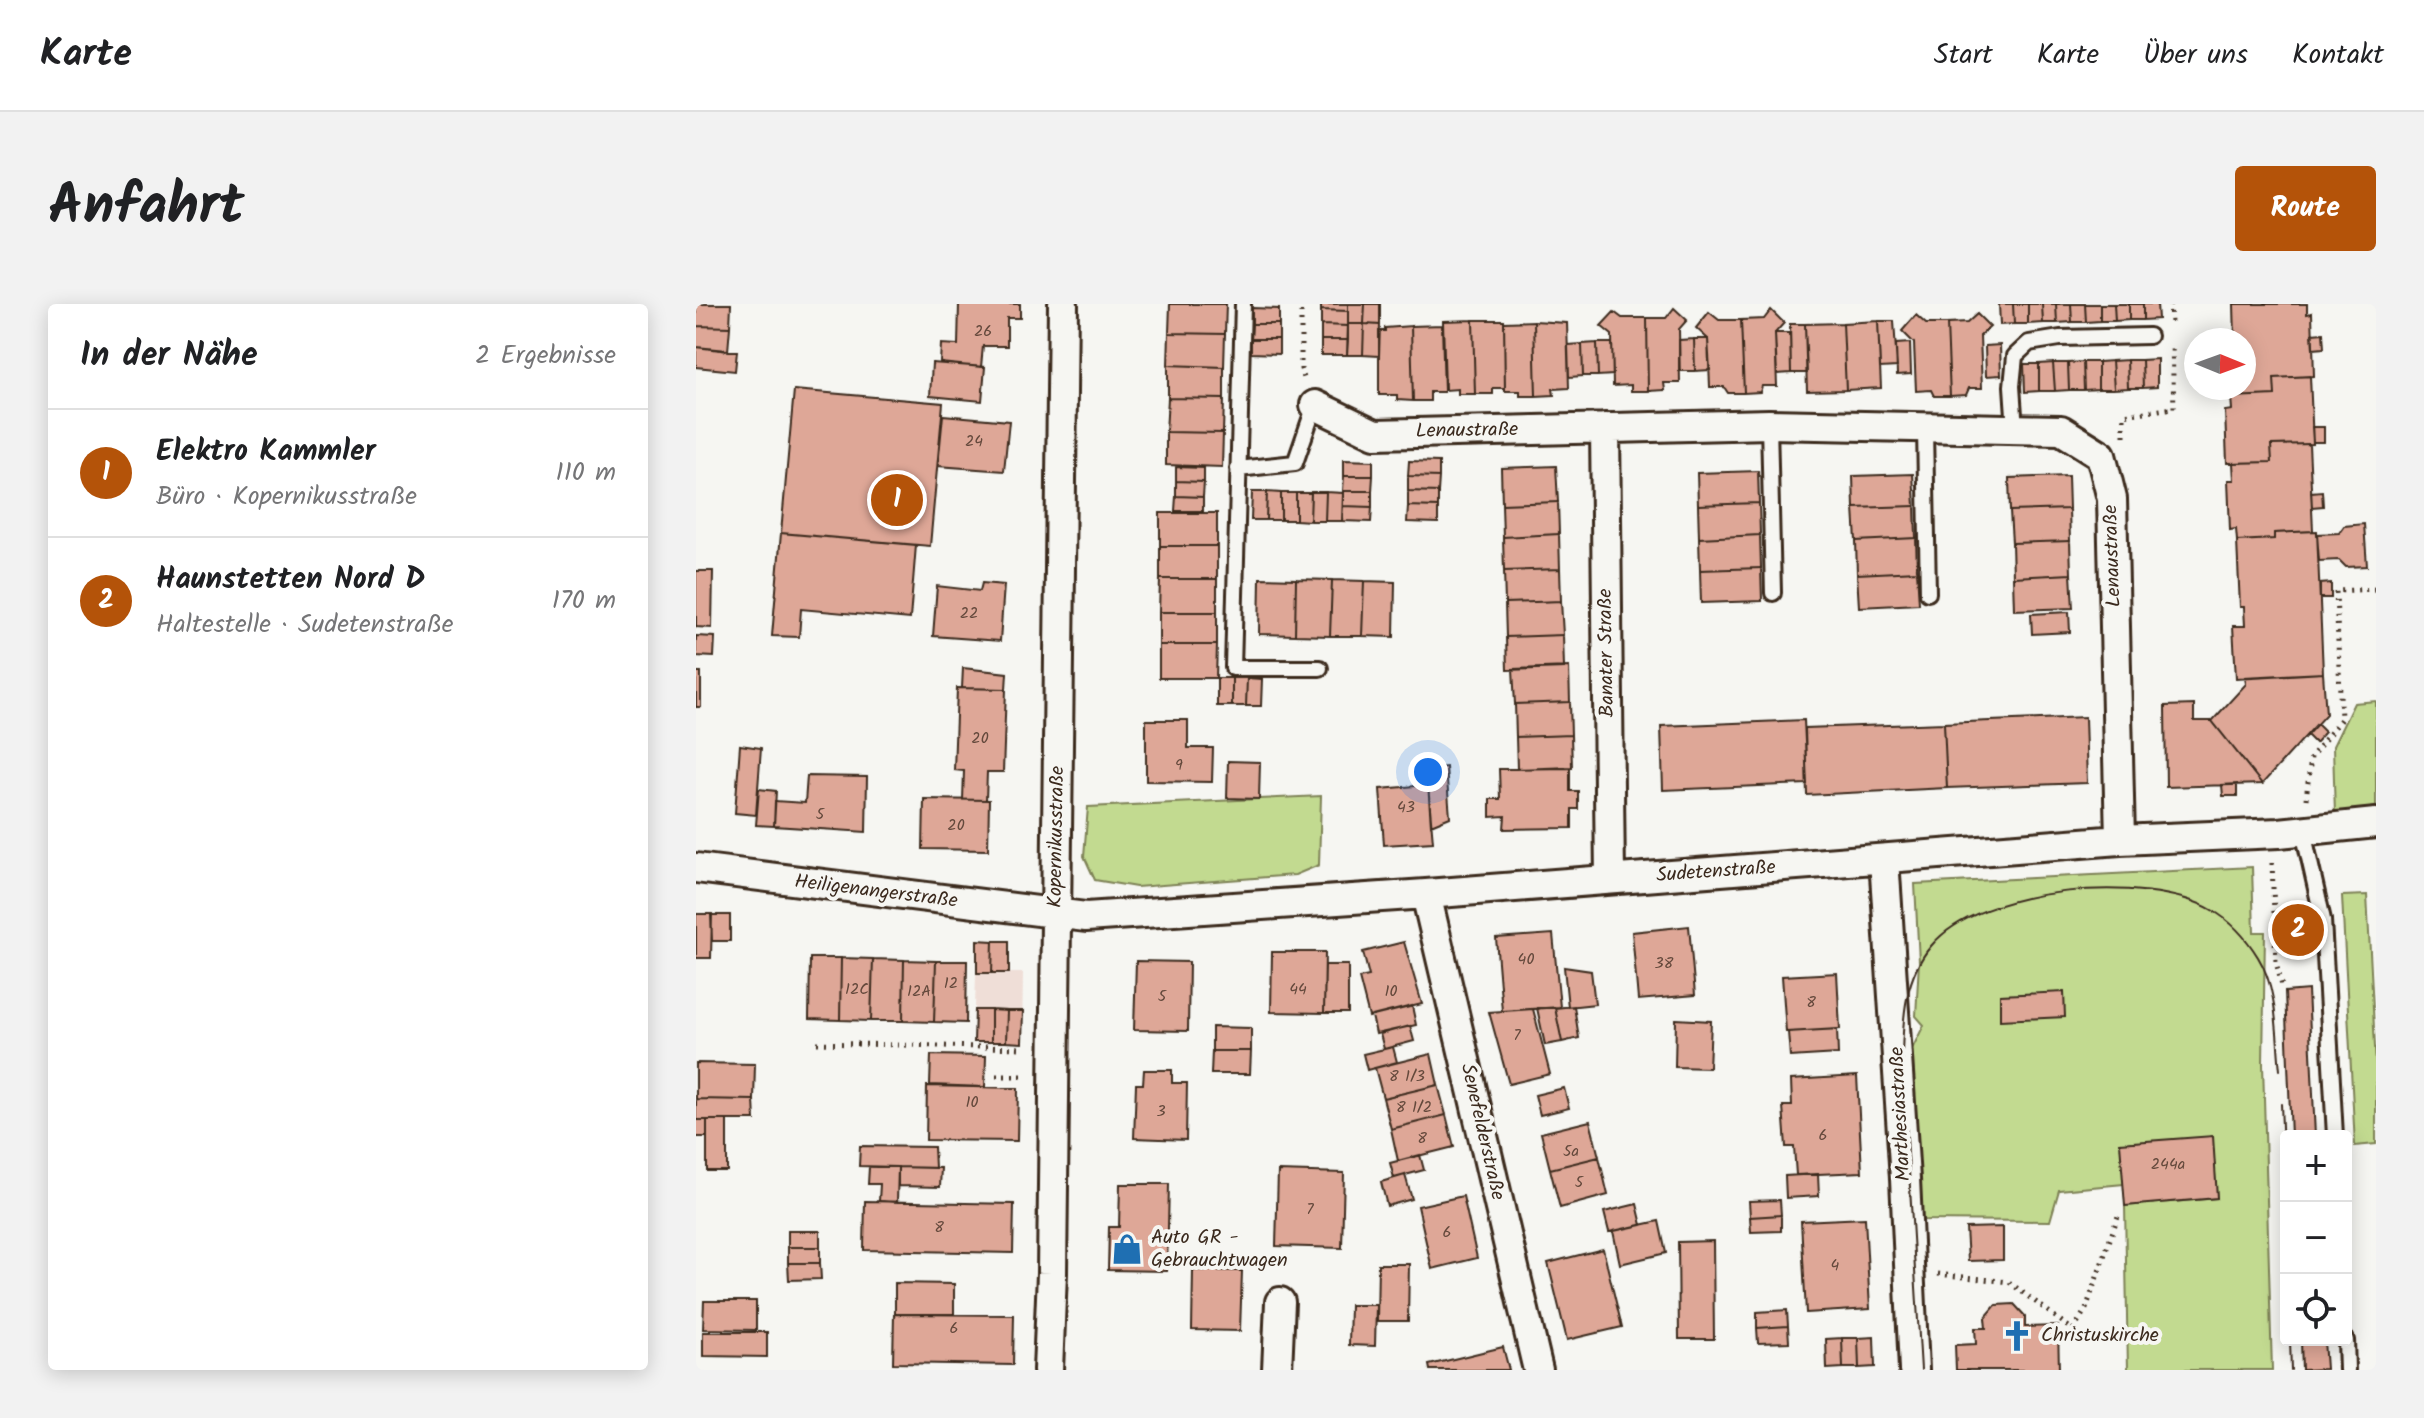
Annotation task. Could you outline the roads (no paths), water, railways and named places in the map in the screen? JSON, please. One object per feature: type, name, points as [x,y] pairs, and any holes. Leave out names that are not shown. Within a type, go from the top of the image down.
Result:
[{"type":"street","name":"Kopernikusstraße","points":[[1048,1370],[1055,1049],[1063,304]]},
{"type":"street","name":"Lenaustraße","points":[[1315,405],[1375,434],[1769,424],[2061,430],[2101,455],[2112,499],[2120,840]]},
{"type":"street","name":"Banater Straße","points":[[1605,428],[1610,879]]},
{"type":"street","name":"Sudetenstraße","points":[[1056,915],[1086,917],[1426,894],[2120,840],[2303,831],[2376,823]]},
{"type":"street","name":"Marthesiastraße","points":[[1884,859],[1898,1056],[1914,1370]]},
{"type":"street","name":"Heiligenangerstraße","points":[[696,868],[1056,915]]},
{"type":"street","name":"Senefelderstraße","points":[[1426,894],[1538,1370]]},
{"type":"street","points":[[1277,1370],[1280,1302]]},
{"type":"lane","points":[[1243,304],[1233,668],[1320,668]]},
{"type":"lane","points":[[2015,430],[2012,386],[2015,356],[2029,343],[2060,338],[2149,336]]},
{"type":"lane","points":[[1238,469],[1295,463],[1315,405]]},
{"type":"lane","points":[[1769,424],[1773,593]]},
{"type":"lane","points":[[1925,429],[1928,593]]},
{"type":"lane","points":[[2303,831],[2323,920],[2335,1130]]},
{"type":"lane","points":[[2346,1346],[2347,1370]]},
{"type":"tram line","points":[[1921,1370],[1902,1055],[1903,1026],[1907,998],[1922,958],[1954,926],[1986,910],[2024,898],[2107,889],[2183,898],[2212,910],[2244,937],[2265,970],[2275,1012],[2280,1070]]},
{"type":"tram line","points":[[2281,1104],[2285,1202]]},
{"type":"tram line","points":[[2290,1346],[2291,1370]]},
{"type":"place","name":"Elektro Kammler","points":[[897,500]]},
{"type":"place","name":"Haunstetten Nord D","points":[[2298,930]]},
{"type":"place","name":"Auto GR - Gebrauchtwagen","points":[[1127,1249]]},
{"type":"place","name":"Christuskirche","points":[[2017,1336]]}]
